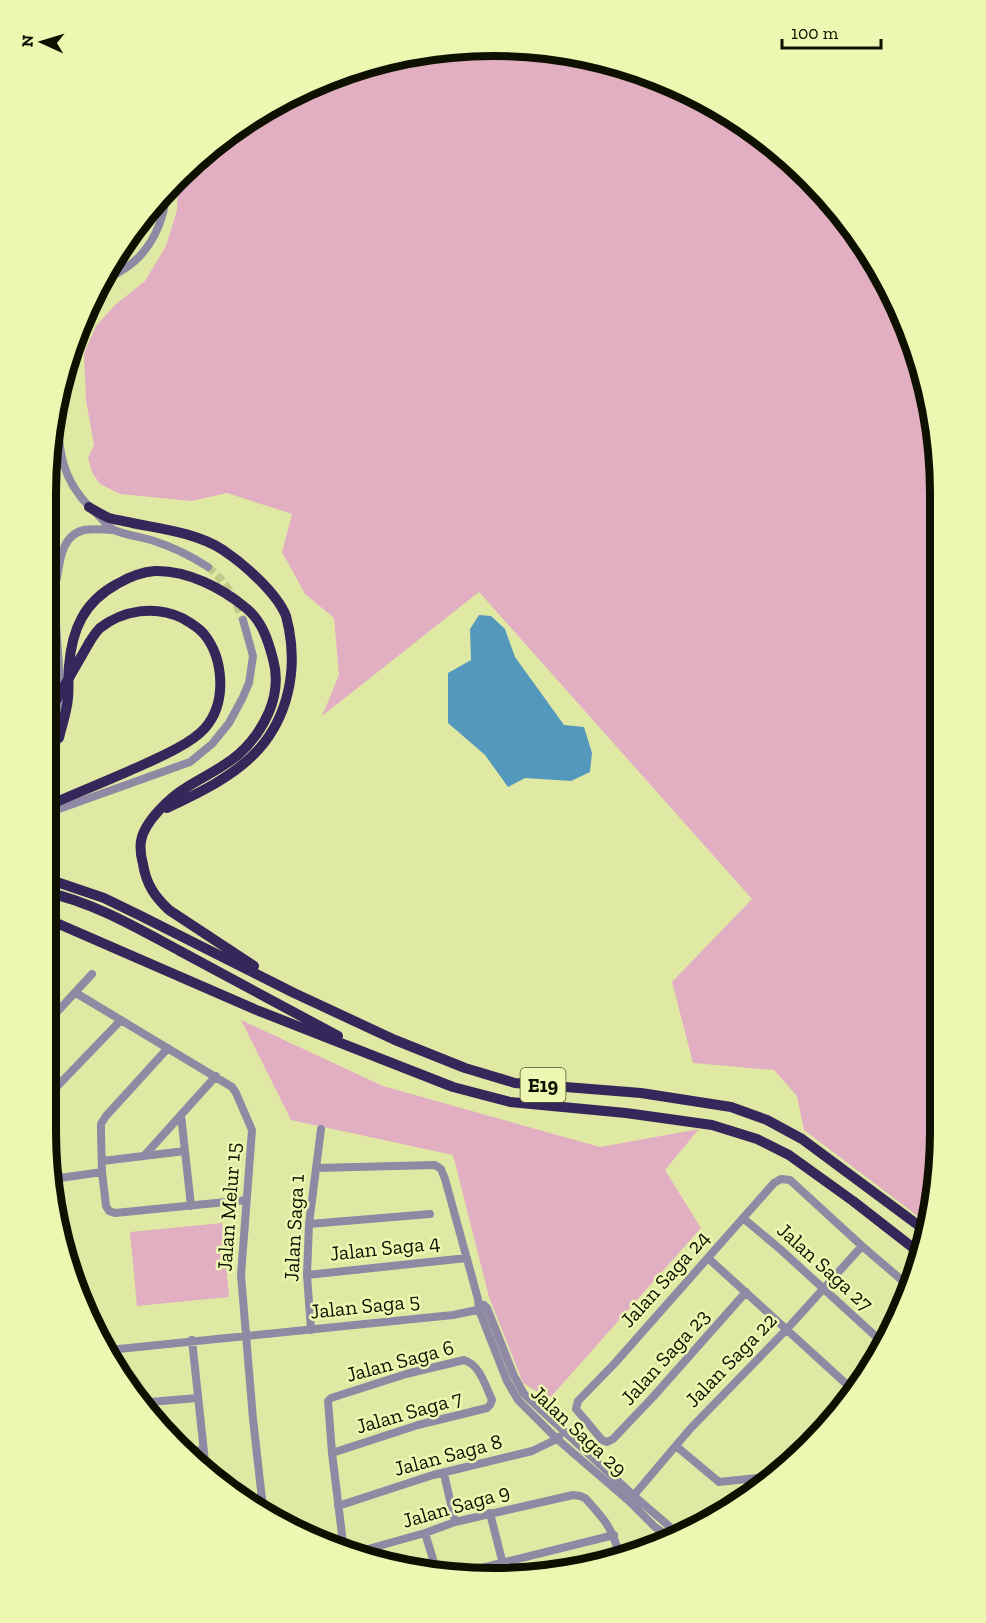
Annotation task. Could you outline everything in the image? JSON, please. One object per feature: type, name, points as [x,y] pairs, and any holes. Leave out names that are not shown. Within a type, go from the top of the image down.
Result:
[{"type":"highway","points":[[89,507],[110,518],[203,539],[223,550],[250,571],[269,590],[286,615],[293,662],[290,687],[278,723],[259,749],[231,773],[189,798],[157,812]]},
{"type":"highway","points":[[59,738],[68,700],[68,667],[72,641],[83,614],[103,591],[133,575],[155,571],[184,574],[235,599],[254,615],[268,639],[276,672],[274,701],[262,728],[240,754],[184,788],[157,812],[141,840],[142,859],[148,885],[157,899],[169,910],[294,993]]},
{"type":"highway","points":[[56,700],[88,642],[99,629],[133,611],[164,612],[192,624],[203,633],[214,651],[220,676],[220,692],[215,710],[205,728],[190,740],[156,759],[56,802]]},
{"type":"highway","name":"E19","points":[[56,882],[104,898],[294,993],[465,1068],[515,1083],[641,1093],[731,1107],[767,1120],[802,1139],[920,1226]]},
{"type":"highway","name":"E19","points":[[56,894],[99,910],[135,927],[384,1060],[453,1087],[510,1102],[626,1113],[712,1125],[758,1139],[789,1155],[914,1249]]},
{"type":"highway","points":[[56,923],[259,1011],[384,1060]]},
{"type":"street","points":[[113,275],[135,262],[145,251],[154,237],[165,204]]},
{"type":"street","points":[[59,438],[66,474],[78,494],[114,530]]},
{"type":"street","points":[[56,584],[60,554],[70,538],[84,530],[114,530],[155,541],[208,567]]},
{"type":"street","points":[[56,609],[61,711],[59,738],[56,746]]},
{"type":"street","points":[[56,810],[190,762],[212,744],[230,723],[249,682],[253,656],[243,620]]},
{"type":"street","points":[[56,686],[60,680]]},
{"type":"street","points":[[56,727],[59,738]]},
{"type":"street","points":[[56,1014],[92,974]]},
{"type":"street","name":"Jalan Melur 15","points":[[76,993],[232,1087],[252,1130],[241,1275],[262,1502]]},
{"type":"street","points":[[56,1088],[121,1020]]},
{"type":"street","points":[[168,1048],[101,1124],[102,1172],[106,1206],[109,1211],[115,1213],[246,1200]]},
{"type":"street","points":[[144,1156],[216,1076]]},
{"type":"street","points":[[181,1115],[191,1206]]},
{"type":"street","name":"Jalan Saga 1","points":[[311,1330],[307,1275],[309,1224],[321,1129]]},
{"type":"street","points":[[102,1161],[185,1151]]},
{"type":"street","name":"Jalan Saga 29","points":[[316,1168],[435,1165],[441,1169],[478,1299],[514,1376],[525,1394],[631,1498],[655,1527],[663,1533]]},
{"type":"street","points":[[58,1178],[102,1172]]},
{"type":"street","name":"Jalan Saga 24","points":[[607,1442],[602,1440],[576,1409],[576,1405],[774,1183],[781,1179],[789,1180],[862,1246]]},
{"type":"street","points":[[309,1224],[430,1214]]},
{"type":"street","name":"Jalan Saga 27","points":[[743,1218],[878,1338]]},
{"type":"street","points":[[862,1246],[903,1282]]},
{"type":"street","name":"Jalan Saga 22","points":[[631,1498],[730,1387],[787,1329],[862,1246]]},
{"type":"street","name":"Jalan Saga 4","points":[[307,1275],[467,1258]]},
{"type":"street","points":[[708,1258],[848,1385]]},
{"type":"street","name":"Jalan Saga 23","points":[[607,1442],[613,1439],[653,1397],[746,1293]]},
{"type":"street","name":"Jalan Saga 29","points":[[483,1309],[507,1381],[518,1400],[557,1439],[672,1529]]},
{"type":"street","name":"Jalan Saga 5","points":[[114,1349],[453,1315],[483,1309]]},
{"type":"street","points":[[192,1340],[204,1458]]},
{"type":"street","name":"Jalan Saga 6","points":[[332,1453],[327,1406],[331,1398],[406,1374],[464,1360],[476,1367],[492,1400]]},
{"type":"street","points":[[151,1402],[197,1398]]},
{"type":"street","name":"Jalan Saga 7","points":[[332,1453],[418,1425],[487,1408],[492,1400]]},
{"type":"street","name":"Jalan Saga 8","points":[[338,1506],[433,1475],[532,1451],[557,1439],[564,1432]]},
{"type":"street","points":[[676,1446],[719,1482],[758,1478]]},
{"type":"street","points":[[196,1451],[203,1450]]},
{"type":"street","points":[[332,1453],[343,1540]]},
{"type":"street","points":[[444,1474],[455,1522]]},
{"type":"street","name":"Jalan Saga 9","points":[[368,1549],[455,1522],[573,1495],[585,1498],[607,1522],[614,1535]]},
{"type":"street","points":[[256,1498],[262,1497]]},
{"type":"street","points":[[490,1513],[504,1568]]},
{"type":"street","points":[[425,1533],[434,1564]]},
{"type":"street","points":[[481,1568],[614,1535],[618,1549]]},
{"type":"shaded area","points":[[464,56],[522,56],[606,70],[660,89],[712,114],[736,129],[781,164],[822,205],[857,250],[885,299],[907,352],[922,408],[930,464],[930,1159],[921,1219],[804,1130],[797,1096],[774,1070],[693,1063],[672,982],[752,899],[479,592],[322,716],[339,675],[334,618],[305,594],[282,552],[292,514],[227,493],[192,501],[120,494],[100,484],[92,472],[88,458],[94,445],[86,400],[84,353],[96,326],[115,305],[145,281],[166,246],[177,210],[178,191],[205,164],[250,129],[299,101],[352,79],[408,64]]},
{"type":"shaded area","points":[[241,1020],[383,1086],[600,1147],[699,1129],[665,1170],[701,1228],[549,1399],[523,1383],[489,1297],[453,1155],[291,1120]]},
{"type":"shaded area","points":[[222,1223],[229,1297],[137,1306],[130,1232]]},
{"type":"water","points":[[479,615],[491,616],[505,629],[515,657],[564,725],[584,727],[592,753],[590,772],[571,781],[525,778],[508,787],[485,755],[448,723],[448,673],[471,660],[470,629]]},
{"type":"tunnel","points":[[208,567],[229,590],[243,620]]}]
